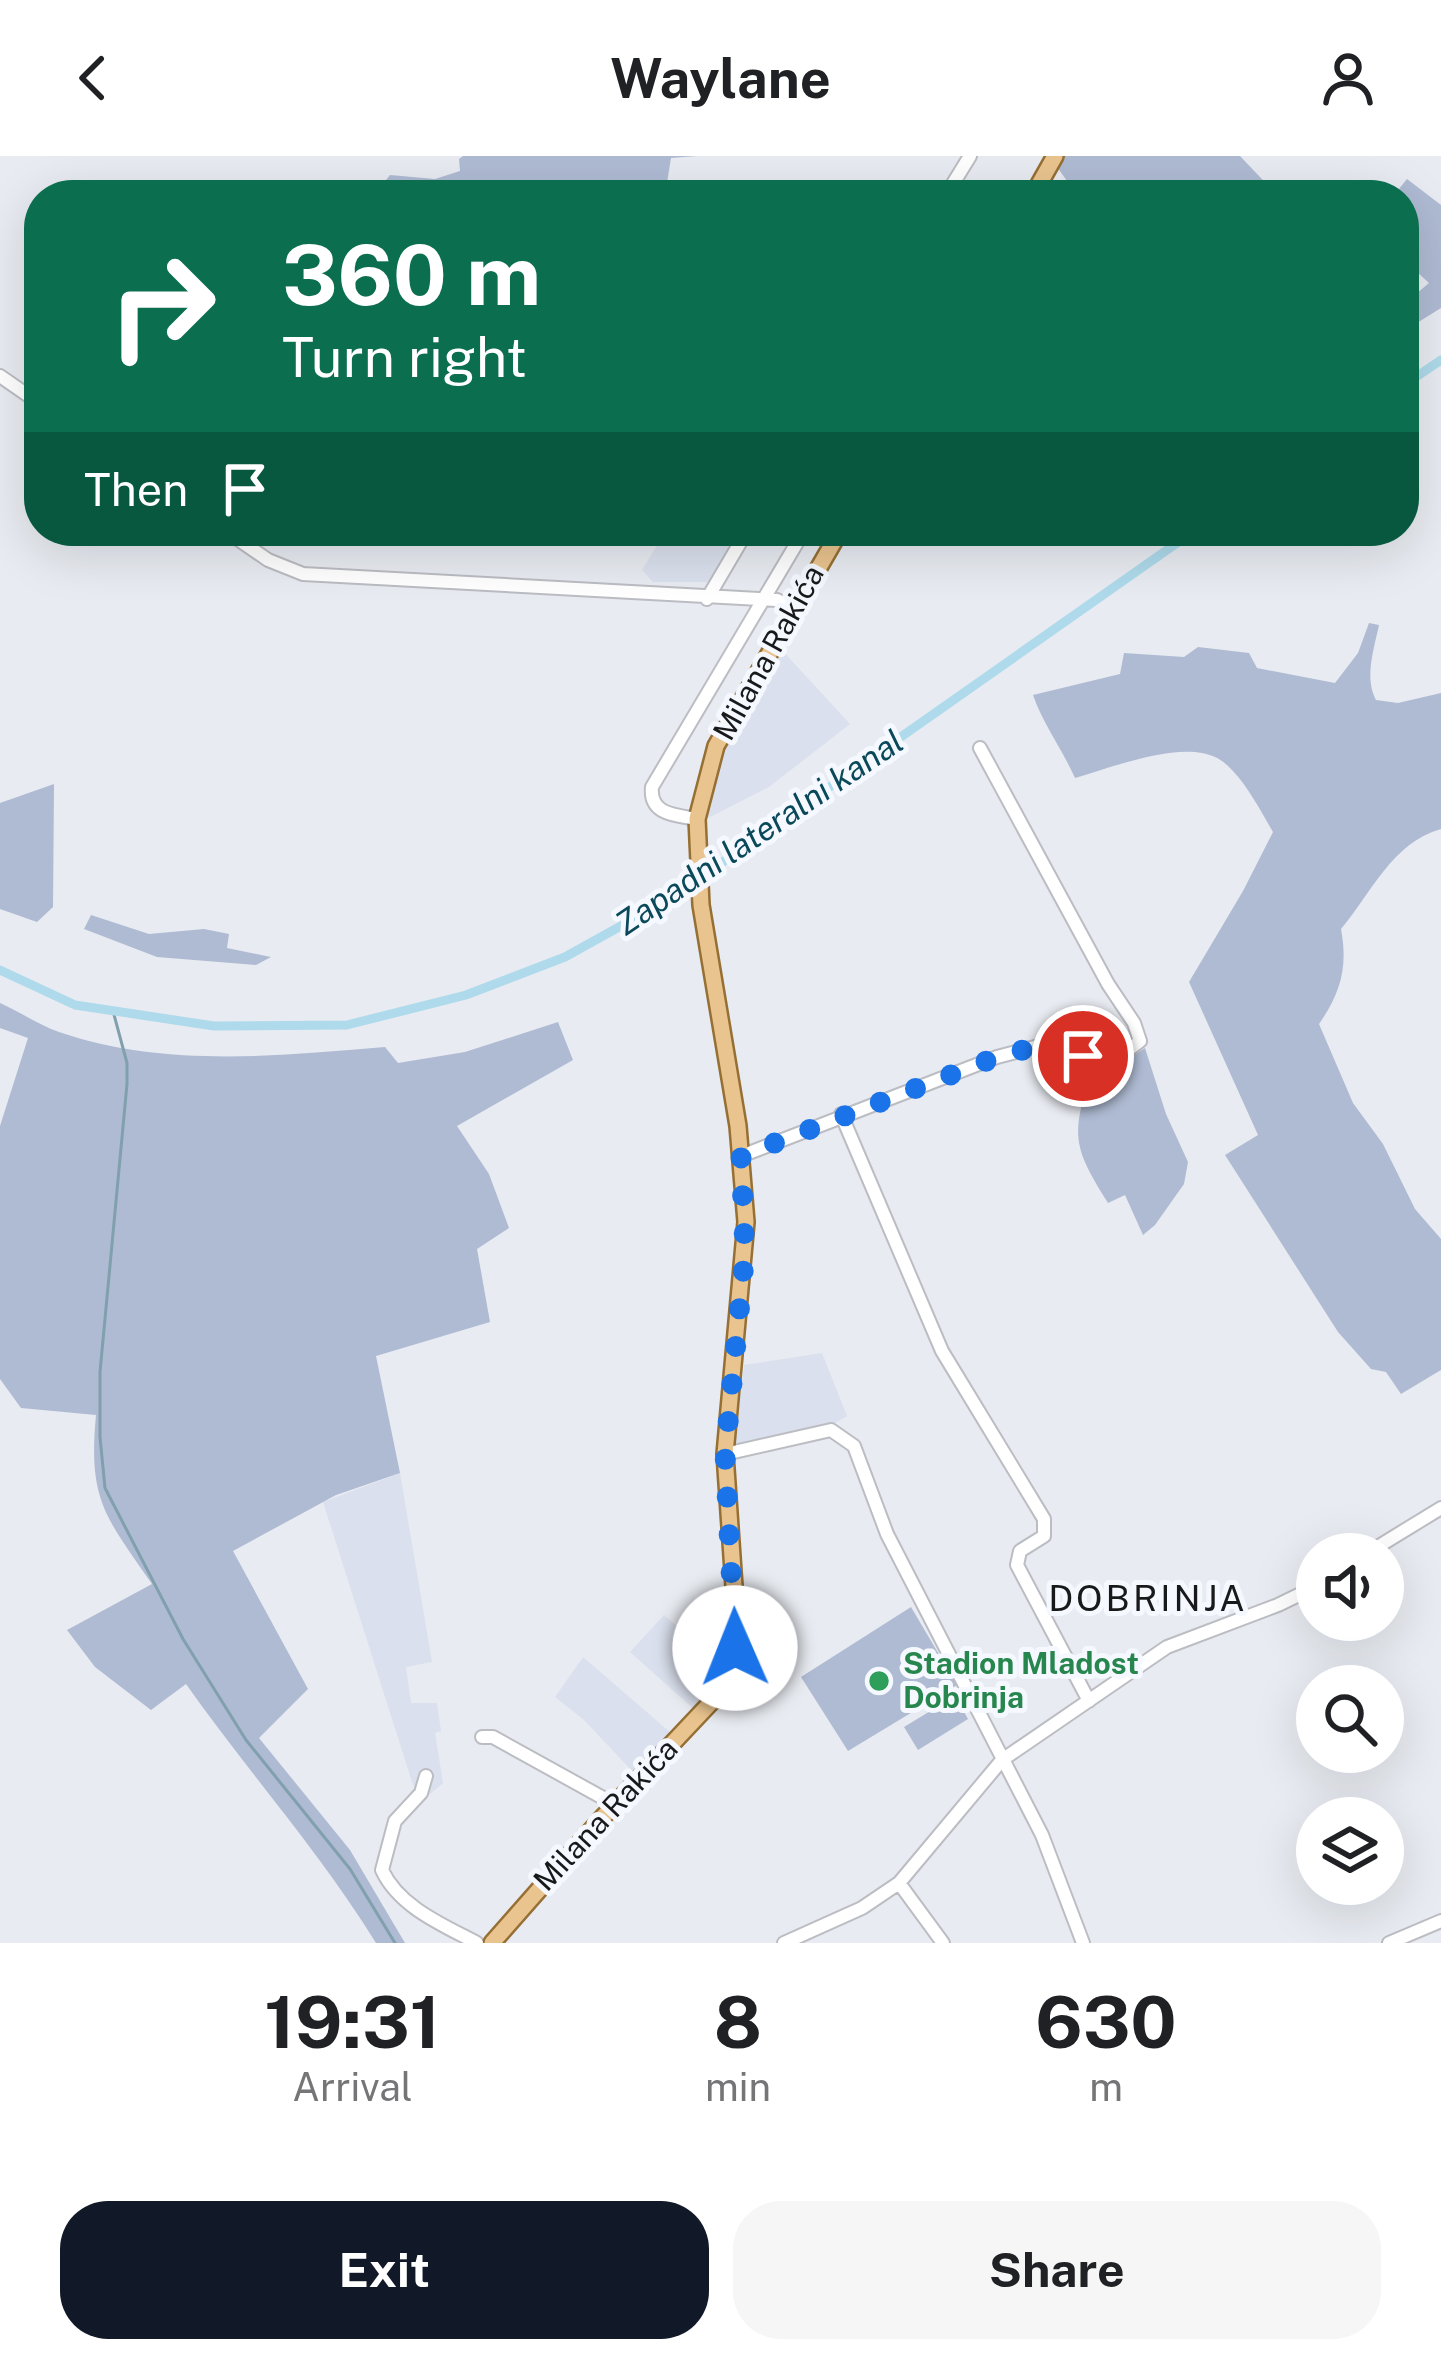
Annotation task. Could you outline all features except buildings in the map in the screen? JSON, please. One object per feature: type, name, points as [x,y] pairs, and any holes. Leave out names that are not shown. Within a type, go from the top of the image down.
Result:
[{"type":"main road","name":"Milana Rakića","points":[[492,1943],[717,1696],[733,1665],[737,1630],[725,1454],[745,1253],[741,1156],[701,905],[698,819],[716,746],[831,546]]},
{"type":"street","points":[[248,546],[303,574],[777,600],[793,609]]},
{"type":"street","points":[[707,599],[738,546]]},
{"type":"street","points":[[698,819],[658,809],[652,802],[652,788],[795,546]]},
{"type":"street","points":[[741,1156],[997,1057],[1060,1040],[1072,1042],[1092,1069],[1101,1071],[1140,1041],[980,748]]},
{"type":"street","points":[[841,1114],[943,1352],[1023,1477],[1044,1519],[1044,1536],[1020,1552],[1017,1564],[1089,1701]]},
{"type":"street","points":[[725,1454],[831,1430],[854,1446],[887,1534],[1042,1835],[1083,1943]]},
{"type":"street","points":[[1400,1533],[1441,1508]]},
{"type":"street","points":[[784,1943],[862,1908],[898,1883],[1002,1760],[1167,1647],[1296,1597]]},
{"type":"street","points":[[482,1738],[493,1737],[614,1804]]},
{"type":"street","points":[[426,1776],[421,1792],[395,1821],[382,1870],[389,1884],[416,1908],[477,1943]]},
{"type":"street","points":[[979,1784],[1007,1780],[1015,1784]]},
{"type":"street","points":[[898,1883],[943,1943]]},
{"type":"street","points":[[1389,1943],[1441,1921]]},
{"type":"shaded area","points":[[697,156],[671,158],[667,180],[386,180],[390,175],[435,179],[460,171],[459,159]]},
{"type":"shaded area","points":[[1064,156],[1240,156],[1263,180],[1066,180],[1057,167]]},
{"type":"shaded area","points":[[1419,188],[1441,205],[1441,308],[1419,322],[1419,291],[1429,283],[1419,274]]},
{"type":"shaded area","points":[[657,546],[730,546],[709,582],[653,582],[642,570]]},
{"type":"shaded area","points":[[1369,623],[1379,625],[1370,673],[1376,700],[1398,703],[1441,693],[1441,829],[1396,857],[1341,929],[1341,979],[1319,1024],[1353,1103],[1383,1144],[1415,1209],[1441,1239],[1441,1370],[1401,1394],[1386,1372],[1371,1369],[1338,1332],[1225,1155],[1258,1135],[1189,982],[1273,832],[1248,790],[1215,757],[1183,752],[1145,757],[1075,778],[1033,695],[1120,674],[1124,653],[1184,657],[1198,647],[1249,653],[1257,668],[1335,683],[1358,653]]},
{"type":"shaded area","points":[[780,648],[850,724],[769,787],[706,819],[727,736]]},
{"type":"shaded area","points":[[54,784],[53,907],[37,922],[0,909],[0,803]]},
{"type":"shaded area","points":[[91,915],[149,934],[204,929],[229,934],[227,948],[271,957],[256,965],[157,957],[84,929]]},
{"type":"shaded area","points":[[0,1003],[59,1032],[139,1051],[220,1056],[385,1047],[398,1063],[465,1052],[558,1022],[573,1060],[457,1126],[489,1174],[509,1228],[477,1249],[490,1322],[376,1356],[400,1473],[336,1495],[233,1551],[308,1689],[259,1738],[350,1850],[405,1943],[376,1943],[186,1684],[151,1710],[95,1667],[67,1630],[152,1584],[103,1506],[95,1468],[96,1415],[21,1408],[0,1379],[0,1126],[28,1038],[0,1028]]},
{"type":"shaded area","points":[[1145,1048],[1166,1114],[1188,1162],[1184,1184],[1143,1235],[1125,1195],[1108,1203],[1082,1155],[1078,1128],[1091,1074],[1102,1076]]},
{"type":"shaded area","points":[[822,1353],[847,1416],[830,1426],[734,1450],[744,1365]]},
{"type":"shaded area","points":[[400,1473],[432,1662],[406,1667],[411,1703],[437,1703],[441,1731],[435,1733],[443,1783],[423,1800],[413,1785],[323,1502]]},
{"type":"shaded area","name":"Stadion Mladost Dobrinja","points":[[911,1607],[957,1685],[848,1751],[801,1677]]},
{"type":"shaded area","points":[[664,1615],[724,1666],[714,1688],[695,1710],[630,1652]]},
{"type":"shaded area","points":[[583,1657],[671,1733],[634,1773],[555,1697]]},
{"type":"shaded area","points":[[955,1696],[968,1719],[918,1750],[904,1727]]},
{"type":"waterway","name":"Zapadni lateralni kanal","points":[[1419,375],[1441,360]]},
{"type":"waterway","name":"Zapadni lateralni kanal","points":[[0,970],[75,1005],[214,1026],[347,1025],[466,995],[565,957],[673,897],[1173,546]]},
{"type":"waterway","points":[[113,1011],[127,1063],[127,1084],[100,1372],[105,1488],[183,1639],[246,1740],[350,1869],[395,1943]]},
{"type":"place","name":"Stadion Mladost Dobrinja","points":[[879,1681]]},
{"type":"district","name":"DOBRINJA","points":[[1148,1598]]},
{"type":"route","points":[[735,1648],[725,1454],[745,1253],[741,1156],[997,1057],[1060,1040],[1072,1042],[1083,1056]]}]
